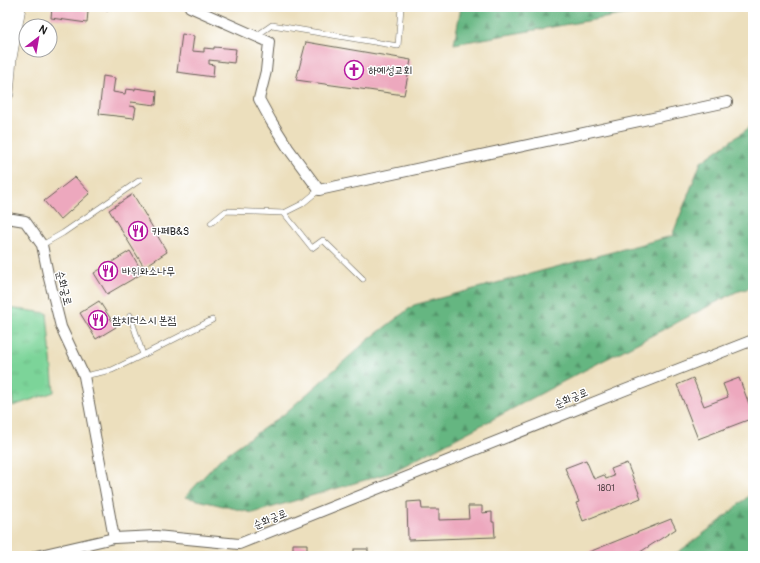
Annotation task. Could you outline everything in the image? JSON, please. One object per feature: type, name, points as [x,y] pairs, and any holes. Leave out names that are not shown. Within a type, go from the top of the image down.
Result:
[{"type":"street","points":[[7,94],[10,58],[19,7]]},
{"type":"street","points":[[190,7],[269,42],[266,71],[259,99],[288,148],[319,190],[727,102]]},
{"type":"street","name":"순화궁로","points":[[7,218],[25,221],[42,245],[61,327],[84,376],[114,538],[156,536],[239,544],[753,340]]},
{"type":"street","points":[[36,556],[114,538]]},
{"type":"lane","points":[[256,36],[272,25],[398,46],[401,7]]},
{"type":"lane","points":[[42,245],[63,233],[140,180]]},
{"type":"lane","points":[[211,223],[226,211],[284,213],[302,204],[319,190]]},
{"type":"lane","points":[[284,213],[312,248],[322,240],[363,279]]},
{"type":"lane","points":[[130,315],[143,355]]},
{"type":"lane","points":[[84,376],[112,370],[212,320]]},
{"type":"green space","points":[[461,7],[668,7],[454,44]]},
{"type":"green space","points":[[753,125],[753,287],[736,292],[392,472],[253,513],[185,497],[222,457],[283,415],[368,340],[414,305],[672,236],[701,162]]},
{"type":"green space","points":[[8,308],[47,313],[54,392],[13,406]]},
{"type":"green space","points":[[753,492],[753,556],[673,556],[719,522]]},
{"type":"building","points":[[52,7],[83,7],[83,10],[88,11],[87,23],[51,18]]},
{"type":"building","points":[[108,7],[108,10],[95,8]]},
{"type":"building","points":[[182,34],[194,36],[192,51],[204,52],[204,48],[214,49],[214,47],[236,49],[234,63],[209,60],[209,64],[214,65],[213,77],[177,72]]},
{"type":"building","name":"하예성교회","points":[[306,42],[411,60],[404,95],[296,80]]},
{"type":"building","points":[[103,76],[115,78],[113,92],[125,94],[126,89],[135,90],[135,88],[157,91],[156,105],[131,102],[130,106],[136,107],[134,118],[99,114]]},
{"type":"building","points":[[75,177],[90,193],[60,220],[44,201]]},
{"type":"building","name":"카페B&S","points":[[133,194],[167,252],[144,267],[109,210]]},
{"type":"building","points":[[130,251],[143,273],[107,294],[94,273]]},
{"type":"building","name":"참치더스시 본점","points":[[99,301],[116,327],[96,339],[80,313]]},
{"type":"building","points":[[693,378],[704,406],[728,397],[723,384],[739,378],[753,414],[753,418],[698,439],[677,385]]},
{"type":"building","points":[[586,460],[594,479],[604,475],[606,479],[614,476],[611,469],[627,463],[641,498],[583,521],[576,503],[579,502],[565,468]]},
{"type":"building","points":[[421,501],[422,509],[439,509],[439,520],[469,519],[468,506],[482,506],[482,513],[492,512],[495,537],[408,540],[407,502]]},
{"type":"building","points":[[671,519],[676,529],[634,556],[586,556],[589,552]]},
{"type":"building","points":[[293,544],[307,544],[307,552],[324,552],[325,556],[293,556]]},
{"type":"building","points":[[354,549],[368,549],[368,556],[354,556]]},
{"type":"place","name":"하예성교회","points":[[354,70]]},
{"type":"place","name":"카페B&S","points":[[138,231]]},
{"type":"place","name":"바위와소나무","points":[[108,271]]},
{"type":"place","name":"참치더스시 본점","points":[[98,320]]}]
